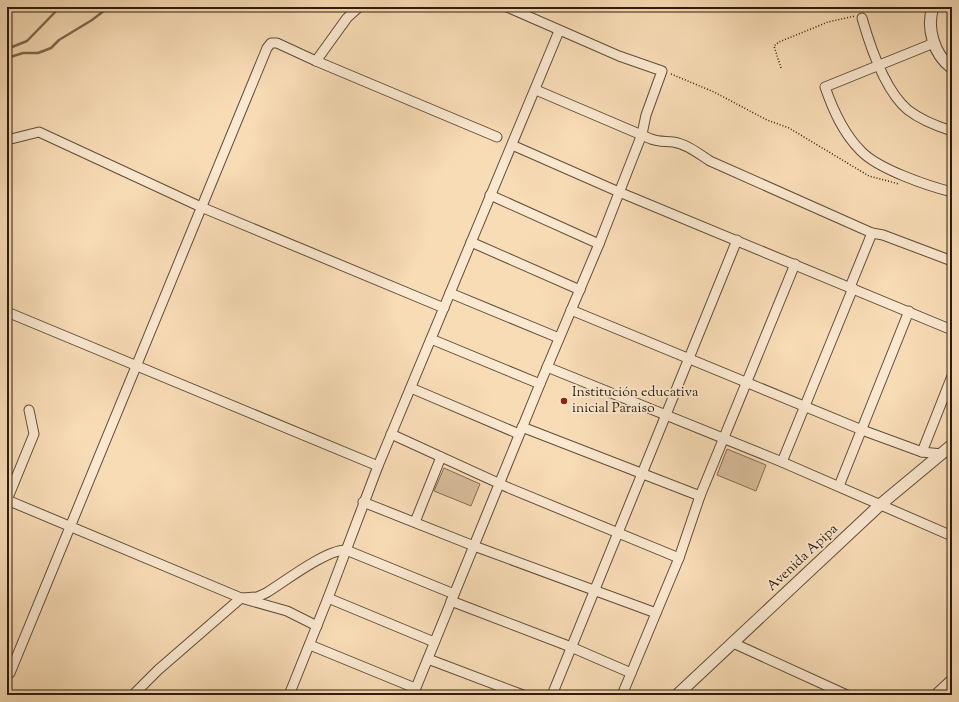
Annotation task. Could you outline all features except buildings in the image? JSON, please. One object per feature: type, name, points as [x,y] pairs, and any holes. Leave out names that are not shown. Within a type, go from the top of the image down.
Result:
[{"type":"street","points":[[316,61],[347,18],[359,7]]},
{"type":"street","points":[[310,645],[414,692],[499,483],[599,244],[642,134],[646,115],[662,72],[559,32],[507,7]]},
{"type":"street","points":[[933,7],[930,19],[934,43],[941,57],[952,68]]},
{"type":"street","points":[[862,18],[879,67],[898,100],[920,119],[952,132]]},
{"type":"street","points":[[291,694],[363,502],[559,32]]},
{"type":"street","points":[[7,674],[10,673],[69,525],[137,366],[267,48],[271,43],[277,43],[316,61],[497,137]]},
{"type":"street","points":[[934,43],[879,67],[825,87],[833,110],[850,137],[862,152],[882,165],[924,185],[952,192]]},
{"type":"street","points":[[536,90],[578,109],[662,142],[673,142],[687,147],[710,160],[872,233],[952,261]]},
{"type":"street","points":[[7,140],[39,132],[201,207],[444,308]]},
{"type":"street","points":[[512,145],[619,192],[738,240],[952,330]]},
{"type":"street","points":[[490,195],[599,244]]},
{"type":"street","points":[[782,462],[872,233]]},
{"type":"street","points":[[552,695],[593,591],[738,240]]},
{"type":"street","points":[[471,242],[580,290]]},
{"type":"street","points":[[622,695],[679,558],[700,496],[795,264]]},
{"type":"street","points":[[450,293],[559,338]]},
{"type":"street","points":[[571,310],[747,381],[862,430],[922,452],[942,454]]},
{"type":"street","points":[[7,312],[378,466]]},
{"type":"street","points":[[839,486],[909,312]]},
{"type":"street","points":[[432,339],[540,384]]},
{"type":"street","points":[[547,367],[665,416],[782,462],[952,536]]},
{"type":"street","points":[[922,452],[952,376]]},
{"type":"street","points":[[411,388],[700,496]]},
{"type":"street","points":[[29,410],[34,434],[7,500],[241,598],[287,611],[317,626]]},
{"type":"street","points":[[391,434],[499,483],[679,558]]},
{"type":"street","name":"Avenida Apipa","points":[[679,694],[881,504],[952,445]]},
{"type":"street","points":[[415,522],[441,457]]},
{"type":"street","points":[[363,502],[474,546],[656,613]]},
{"type":"street","points":[[133,695],[158,670],[241,598],[266,593],[327,555],[339,550],[346,550],[453,598],[631,673]]},
{"type":"street","points":[[328,598],[434,642]]},
{"type":"street","points":[[733,643],[848,695]]},
{"type":"street","points":[[428,658],[523,695]]},
{"type":"street","points":[[936,695],[952,679]]},
{"type":"path","points":[[781,68],[774,46],[779,42],[828,22],[858,15],[862,18]]},
{"type":"path","points":[[662,72],[714,92],[767,120],[789,128],[869,176],[903,184]]},
{"type":"shaded area","points":[[727,449],[766,465],[756,491],[717,475]]},
{"type":"shaded area","points":[[444,468],[480,484],[471,506],[434,491]]},
{"type":"waterway","points":[[7,49],[27,41],[60,7]]},
{"type":"waterway","points":[[7,58],[23,53],[38,53],[51,48],[59,40],[92,20],[109,7]]},
{"type":"place","name":"Institución educativa inicial Paraiso","points":[[564,401]]}]
